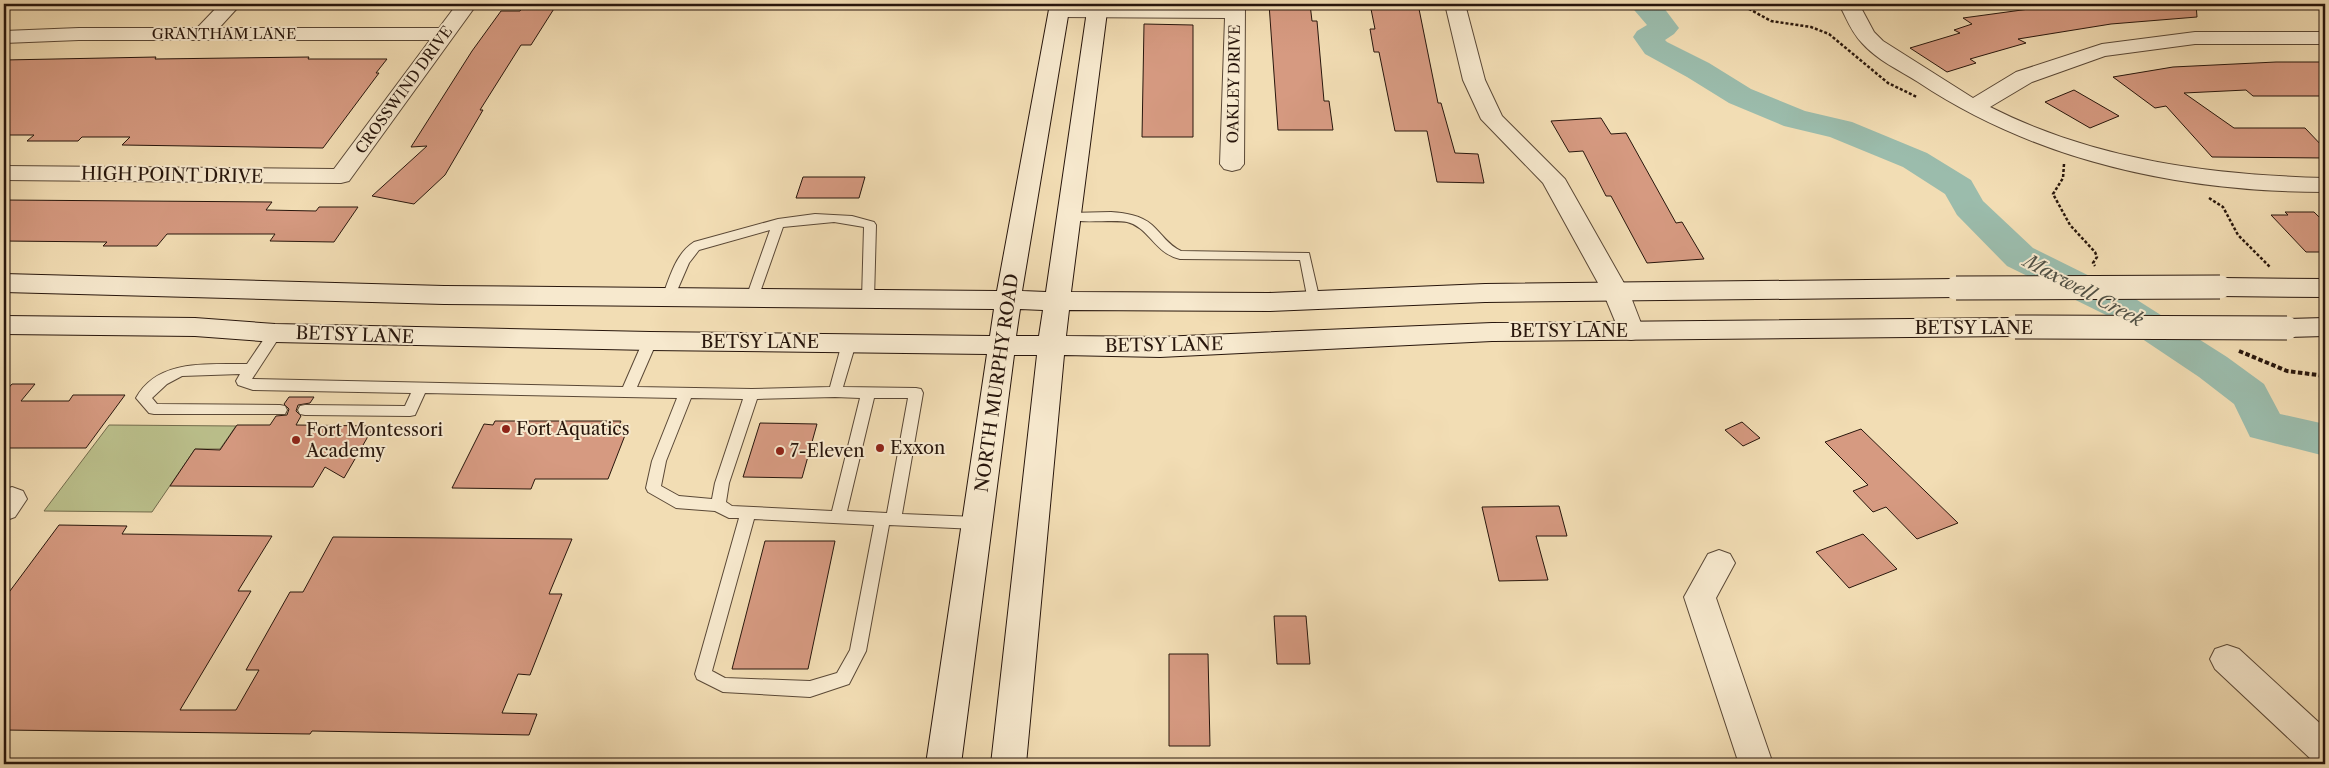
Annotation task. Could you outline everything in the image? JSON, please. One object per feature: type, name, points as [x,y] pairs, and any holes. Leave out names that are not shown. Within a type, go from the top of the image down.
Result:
[{"type":"main road","points":[[202,34],[230,4]]},
{"type":"main road","name":"CROSSWIND DRIVE","points":[[341,176],[467,4]]},
{"type":"main road","points":[[1455,4],[1474,80],[1492,119],[1553,179],[1616,292],[1631,331]]},
{"type":"main road","points":[[1849,4],[1867,38],[1925,79],[1974,107],[2016,127],[2114,162],[2200,178],[2325,185]]},
{"type":"main road","points":[[1059,7],[1235,8]]},
{"type":"main road","name":"NORTH MURPHY ROAD","points":[[943,764],[1008,300],[1059,7]]},
{"type":"main road","points":[[1009,764],[1051,346],[1098,7]]},
{"type":"main road","name":"OAKLEY DRIVE","points":[[1232,164],[1235,8]]},
{"type":"main road","name":"GRANTHAM LANE","points":[[4,37],[79,34],[445,34]]},
{"type":"main road","points":[[1974,107],[2024,77],[2102,50],[2195,38],[2325,38]]},
{"type":"main road","name":"HIGH POINT DRIVE","points":[[4,173],[341,176]]},
{"type":"main road","points":[[4,283],[444,295],[1172,303],[1314,301],[1485,293],[1956,288],[2325,288]]},
{"type":"main road","points":[[275,333],[305,290]]},
{"type":"main road","points":[[650,341],[668,297]]},
{"type":"main road","name":"BETSY LANE","points":[[4,325],[195,327],[275,333],[650,341],[1160,347],[1492,332],[2015,327],[2325,327]]},
{"type":"main road","points":[[1719,563],[1700,597],[1756,764]]},
{"type":"main road","points":[[2227,659],[2325,750]]},
{"type":"lane","points":[[1069,217],[1121,217],[1136,220],[1147,227],[1164,247],[1176,254],[1191,256],[1305,256],[1314,301]]},
{"type":"lane","points":[[668,297],[680,269],[694,247],[778,223],[819,218],[858,220],[870,225],[868,299]]},
{"type":"lane","points":[[752,298],[778,223]]},
{"type":"lane","points":[[275,333],[243,381],[253,386],[752,394],[916,393],[858,651],[843,679],[810,690],[723,685],[703,674],[748,513]]},
{"type":"lane","points":[[628,392],[650,341]]},
{"type":"lane","points":[[835,392],[849,343]]},
{"type":"lane","points":[[252,369],[180,371],[162,380],[143,398],[154,409],[280,410]]},
{"type":"lane","points":[[306,410],[410,411],[420,388]]},
{"type":"lane","points":[[686,393],[659,461],[654,488],[676,502],[718,505],[729,512],[976,523]]},
{"type":"lane","points":[[838,517],[868,393]]},
{"type":"lane","points":[[718,505],[722,483],[752,394]]},
{"type":"path","points":[[2072,165],[2064,163],[2063,178],[2054,194],[2065,218],[2085,242]]},
{"type":"path","points":[[2206,197],[2224,208],[2236,230],[2272,268]]},
{"type":"green space","points":[[109,425],[236,426],[220,449],[195,449],[152,512],[44,511]]},
{"type":"building","points":[[525,4],[557,4],[531,45],[521,45],[480,110],[483,110],[445,175],[414,204],[372,196],[427,146],[411,147],[472,51],[501,11],[520,11]]},
{"type":"building","points":[[1269,4],[1310,4],[1312,21],[1317,21],[1324,101],[1329,101],[1333,130],[1278,130]]},
{"type":"building","points":[[1370,4],[1418,4],[1438,103],[1441,103],[1455,153],[1478,154],[1484,183],[1437,182],[1427,131],[1395,131],[1379,52],[1374,52],[1370,29],[1375,29]]},
{"type":"building","points":[[2066,4],[2196,4],[2197,17],[2111,24],[2018,39],[2026,43],[1970,59],[1976,63],[1947,72],[1910,48],[1960,33],[1954,30],[1972,24],[1963,18]]},
{"type":"building","points":[[1144,24],[1193,25],[1193,137],[1142,137]]},
{"type":"building","points":[[156,57],[155,59],[309,57],[308,59],[387,59],[376,73],[379,73],[323,148],[122,145],[130,137],[82,137],[78,141],[27,141],[34,135],[4,135],[4,60]]},
{"type":"building","points":[[2319,62],[2325,68],[2325,96],[2253,96],[2246,90],[2184,93],[2234,128],[2305,128],[2325,149],[2325,158],[2212,157],[2166,106],[2155,108],[2113,77],[2173,67]]},
{"type":"building","points":[[2074,90],[2119,116],[2090,128],[2045,102]]},
{"type":"building","points":[[1601,118],[1611,134],[1626,133],[1676,223],[1682,222],[1704,259],[1647,263],[1611,196],[1606,196],[1583,151],[1569,152],[1551,121]]},
{"type":"building","points":[[803,177],[865,177],[859,198],[796,198]]},
{"type":"building","points":[[4,200],[272,202],[266,210],[316,211],[319,207],[358,207],[334,242],[270,241],[275,234],[167,234],[157,246],[103,246],[107,242],[4,241]]},
{"type":"building","points":[[2285,212],[2314,212],[2325,223],[2325,252],[2306,252],[2271,215],[2288,215]]},
{"type":"building","points":[[12,384],[35,384],[21,401],[69,401],[73,395],[125,395],[86,448],[4,448],[4,393]]},
{"type":"building","name":"Fort Montessori Academy","points":[[289,397],[314,397],[310,403],[298,405],[296,411],[301,416],[296,425],[374,426],[344,478],[325,467],[313,487],[170,486],[195,449],[220,450],[237,425],[270,425],[276,416],[287,415],[289,409],[284,404]]},
{"type":"building","points":[[495,421],[621,421],[619,425],[629,425],[608,479],[535,479],[531,489],[452,488],[484,424],[493,425]]},
{"type":"building","points":[[1742,422],[1760,438],[1743,446],[1725,430]]},
{"type":"building","name":"7-Eleven","points":[[760,423],[817,424],[802,478],[743,477]]},
{"type":"building","points":[[1861,429],[1958,523],[1917,539],[1886,507],[1873,512],[1853,491],[1868,485],[1825,442]]},
{"type":"building","points":[[1559,506],[1567,536],[1536,536],[1548,580],[1499,581],[1482,507]]},
{"type":"building","points":[[59,525],[127,526],[122,534],[272,536],[238,591],[251,591],[180,710],[236,710],[259,670],[246,670],[290,592],[303,592],[333,537],[572,539],[549,594],[562,594],[530,675],[518,674],[502,713],[537,714],[529,735],[312,731],[310,734],[4,730],[4,599]]},
{"type":"building","points":[[1863,534],[1897,569],[1849,588],[1816,552]]},
{"type":"building","points":[[765,541],[835,541],[808,669],[732,669]]},
{"type":"building","points":[[1274,616],[1306,616],[1310,664],[1277,664]]},
{"type":"building","points":[[1169,654],[1208,654],[1210,746],[1169,746]]},
{"type":"waterway","name":"Maxwell Creek","points":[[1643,4],[1653,12],[1664,28],[1648,37],[1656,48],[1698,70],[1740,96],[1795,119],[1840,129],[1915,160],[1959,188],[1969,207],[2020,257],[2121,307],[2213,367],[2250,395],[2265,426],[2325,440]]},
{"type":"place","name":"Fort Aquatics","points":[[506,429]]},
{"type":"place","name":"Fort Montessori Academy","points":[[296,440]]},
{"type":"place","name":"Exxon","points":[[880,448]]},
{"type":"place","name":"7-Eleven","points":[[780,451]]}]
